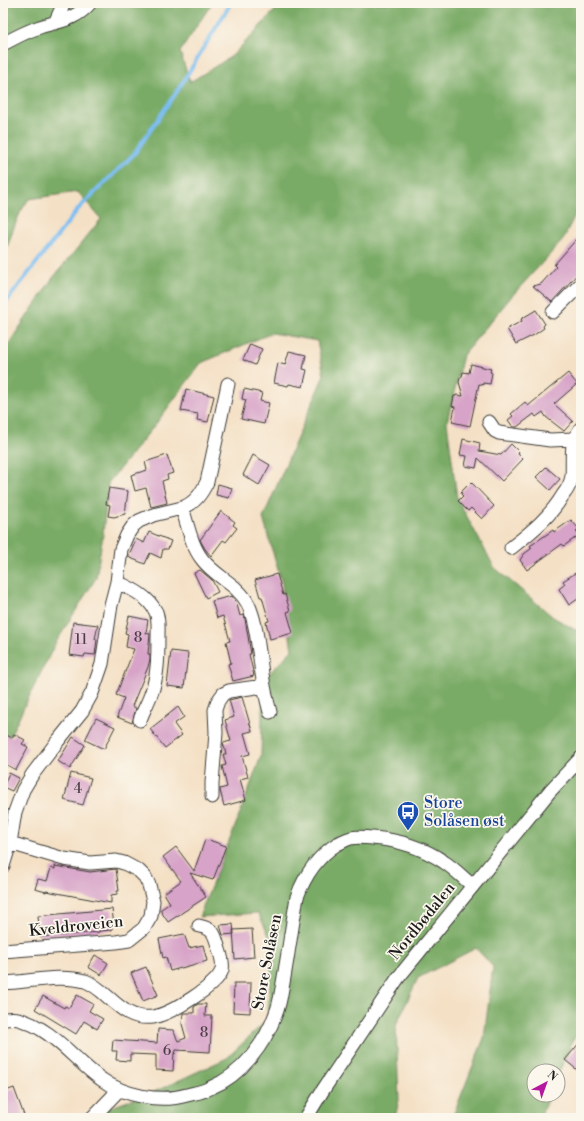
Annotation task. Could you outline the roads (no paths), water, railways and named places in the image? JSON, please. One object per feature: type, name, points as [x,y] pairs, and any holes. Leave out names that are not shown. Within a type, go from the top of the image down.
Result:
[{"type":"street","points":[[55,23],[64,3]]},
{"type":"street","points":[[3,44],[37,28],[73,18],[90,3]]},
{"type":"street","points":[[553,312],[581,284]]},
{"type":"street","points":[[3,866],[10,843],[15,812],[23,790],[56,742],[82,711],[92,693],[102,664],[111,605],[118,582],[121,549],[127,535],[133,526],[139,521],[153,515],[190,505],[201,494],[207,482],[228,384]]},
{"type":"street","points":[[489,422],[499,433],[550,440],[578,433]]},
{"type":"street","points":[[511,548],[535,529],[554,510],[567,489],[572,477],[572,450],[578,433]]},
{"type":"street","points":[[182,508],[194,544],[202,560],[218,575],[239,591],[247,603],[256,633],[264,686],[270,712]]},
{"type":"street","points":[[118,582],[137,591],[150,603],[156,612],[158,622],[158,654],[154,682],[151,694],[140,720]]},
{"type":"street","points":[[212,797],[216,710],[218,701],[223,694],[229,691],[264,686]]},
{"type":"street","name":"Nordbødalen","points":[[306,1118],[398,978],[550,791],[581,758]]},
{"type":"street","name":"Store Solåsen","points":[[3,1019],[17,1019],[40,1028],[101,1080],[124,1092],[139,1096],[160,1098],[181,1097],[210,1089],[226,1080],[245,1064],[269,1032],[277,1011],[297,897],[311,868],[330,849],[344,840],[360,837],[389,840],[416,846],[445,862],[473,886]]},
{"type":"street","name":"Kveldroveien","points":[[3,951],[129,940],[144,928],[151,916],[153,901],[149,885],[145,877],[139,871],[124,863],[116,861],[90,863],[64,859],[10,843]]},
{"type":"street","points":[[3,983],[64,978],[86,981],[96,987],[129,1014],[142,1017],[154,1016],[174,1010],[208,987],[218,977],[222,968],[222,959],[213,931],[210,928],[199,926]]},
{"type":"street","points":[[92,1118],[116,1093],[118,1088]]},
{"type":"waterway","points":[[3,306],[79,208],[134,154],[178,90],[231,3]]},
{"type":"place","name":"Store Solåsen øst","points":[[408,832]]}]
